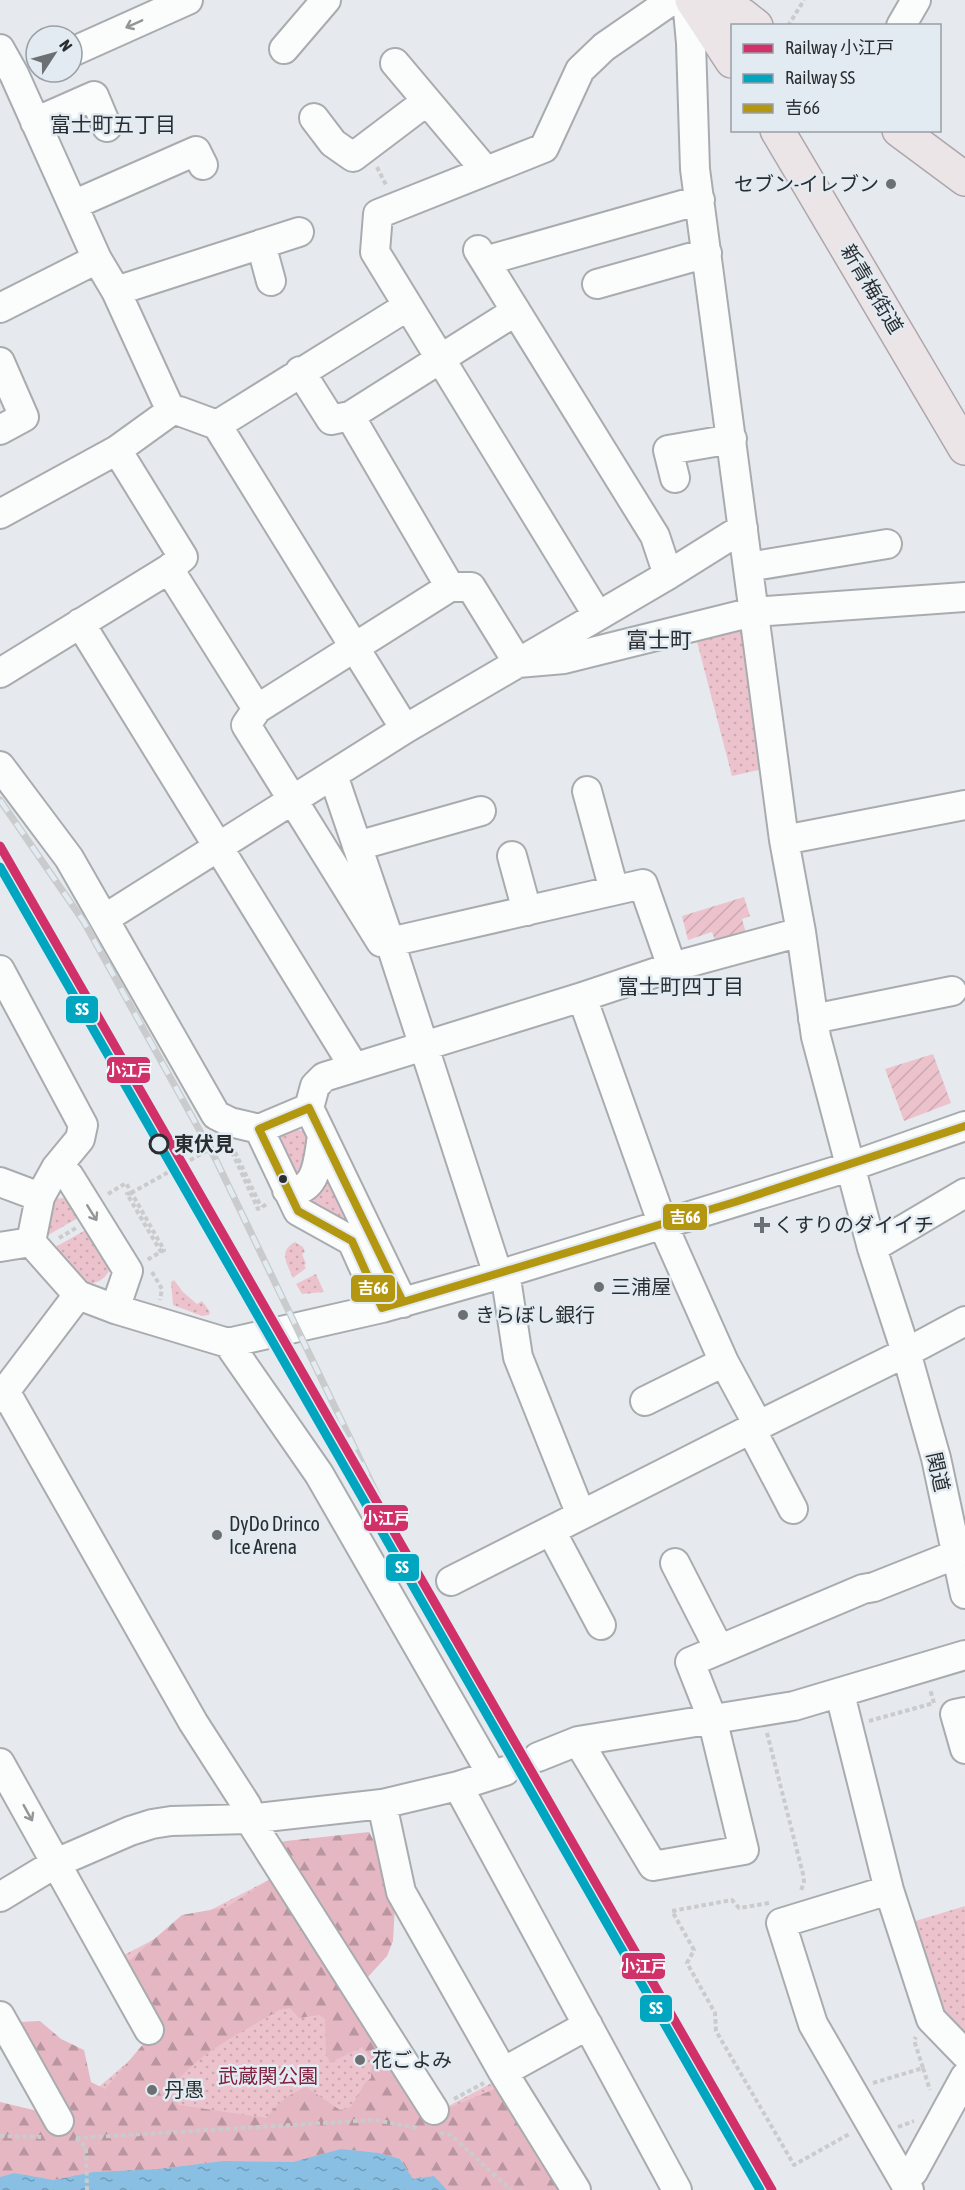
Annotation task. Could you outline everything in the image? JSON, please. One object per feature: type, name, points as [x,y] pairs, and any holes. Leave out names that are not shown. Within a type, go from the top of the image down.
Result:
[{"type":"main road","points":[[692,0],[731,59]]},
{"type":"main road","points":[[707,0],[742,15],[753,24]]},
{"type":"main road","name":"新青梅街道","points":[[778,132],[965,448]]},
{"type":"main road","points":[[902,132],[965,178]]},
{"type":"street","points":[[84,47],[188,0]]},
{"type":"street","points":[[284,49],[326,0]]},
{"type":"street","points":[[598,616],[375,252],[378,214],[544,148],[580,70],[604,47],[672,0]]},
{"type":"street","name":"関道","points":[[687,0],[691,43],[695,169],[784,840],[801,932],[813,1019],[849,1167],[936,1458],[965,1594]]},
{"type":"street","points":[[902,24],[916,0]]},
{"type":"street","points":[[0,49],[24,69]]},
{"type":"street","points":[[395,63],[486,171]]},
{"type":"street","points":[[28,84],[35,122],[97,259],[116,291],[171,411]]},
{"type":"street","points":[[35,122],[94,96],[106,127]]},
{"type":"street","points":[[314,118],[333,143],[353,157],[427,101]]},
{"type":"street","points":[[73,206],[196,151],[203,165]]},
{"type":"street","points":[[668,575],[655,536],[481,256],[700,200]]},
{"type":"street","points":[[116,291],[299,232]]},
{"type":"street","points":[[261,244],[271,281]]},
{"type":"street","points":[[597,284],[707,253]]},
{"type":"street","points":[[0,308],[97,259]]},
{"type":"street","points":[[217,425],[300,371],[408,306]]},
{"type":"street","points":[[300,371],[331,420],[350,416],[516,311]]},
{"type":"street","points":[[0,362],[24,417],[0,430]]},
{"type":"street","points":[[0,514],[117,450],[171,411],[179,411],[217,425],[405,729]]},
{"type":"street","points":[[350,416],[450,587]]},
{"type":"street","points":[[675,478],[668,450],[732,439]]},
{"type":"street","points":[[0,673],[169,569],[183,556],[117,450]]},
{"type":"street","points":[[104,920],[405,729],[668,575],[743,528]]},
{"type":"street","points":[[748,567],[887,544]]},
{"type":"street","points":[[169,569],[256,709]]},
{"type":"street","points":[[518,663],[471,587],[450,587],[256,709],[246,725],[381,942],[390,942],[643,884],[672,966]]},
{"type":"street","points":[[518,663],[564,658],[753,612],[965,597]]},
{"type":"street","points":[[80,623],[354,1068]]},
{"type":"street","points":[[0,766],[69,858],[216,1115],[230,1122],[259,1129],[309,1108]]},
{"type":"street","points":[[333,774],[502,1273],[518,1357],[581,1515]]},
{"type":"street","points":[[587,791],[614,890]]},
{"type":"street","points":[[784,840],[965,805]]},
{"type":"street","points":[[357,846],[481,811]]},
{"type":"street","points":[[512,856],[527,911]]},
{"type":"street","points":[[392,1305],[309,1108],[319,1080],[582,997],[672,966],[801,932]]},
{"type":"street","points":[[0,970],[83,1125],[80,1139],[56,1168],[40,1197],[44,1241],[78,1295],[115,1309],[228,1343],[392,1305],[502,1273],[849,1167],[965,1126]]},
{"type":"street","points":[[813,1019],[952,991]]},
{"type":"street","points":[[582,997],[663,1225],[793,1509]]},
{"type":"street","points":[[259,1129],[274,1199]]},
{"type":"street","points":[[274,1199],[309,1185],[313,1177],[322,1136]]},
{"type":"street","points":[[56,1168],[69,1176],[128,1271],[115,1309]]},
{"type":"street","points":[[0,1182],[40,1197]]},
{"type":"street","points":[[872,1248],[965,1193]]},
{"type":"street","points":[[274,1199],[351,1241],[392,1305]]},
{"type":"street","points":[[0,1247],[44,1241]]},
{"type":"street","points":[[78,1295],[2,1394],[193,1722],[247,1806],[249,1819],[434,2110]]},
{"type":"street","points":[[451,1581],[965,1321]]},
{"type":"street","points":[[0,1897],[56,1863],[152,1824],[171,1821],[249,1819],[382,1804],[458,1786],[499,1773],[319,1474],[228,1343]]},
{"type":"street","points":[[645,1401],[724,1362]]},
{"type":"street","points":[[551,1531],[601,1625]]},
{"type":"street","points":[[578,1741],[653,1866],[744,1850],[712,1718],[690,1662],[864,1589],[957,1554]]},
{"type":"street","points":[[675,1563],[719,1649]]},
{"type":"street","points":[[538,1757],[578,1741],[794,1706],[965,1655]]},
{"type":"street","points":[[840,1694],[889,1890],[933,2021],[965,2054]]},
{"type":"street","points":[[965,1712],[955,1714],[965,1749]]},
{"type":"street","points":[[0,1763],[149,2030]]},
{"type":"street","points":[[458,1786],[677,2190]]},
{"type":"street","points":[[382,1804],[401,1892],[503,2072],[576,2190]]},
{"type":"street","points":[[889,1890],[789,1910],[781,1923],[813,2024],[906,2184],[965,2077]]},
{"type":"street","points":[[0,2016],[56,2132]]},
{"type":"street","points":[[503,2072],[588,2025]]},
{"type":"path","points":[[789,24],[804,0]]},
{"type":"path","points":[[367,147],[397,207]]},
{"type":"path","points":[[129,1193],[169,1168],[212,1148],[234,1152],[258,1209],[274,1199]]},
{"type":"path","points":[[106,1195],[126,1183],[129,1193],[164,1250],[146,1261]]},
{"type":"path","points":[[101,1186],[109,1200]]},
{"type":"path","points":[[44,1241],[82,1224]]},
{"type":"path","points":[[141,1252],[162,1289],[158,1308]]},
{"type":"path","points":[[848,1725],[934,1703],[929,1687]]},
{"type":"path","points":[[761,1711],[804,1881],[799,1896],[789,1910],[739,1908],[732,1900],[672,1911],[694,1950],[687,1963],[715,2013],[716,2031],[794,2165],[852,2133]]},
{"type":"path","points":[[840,2071],[857,2068],[874,2084],[923,2068],[914,2040],[933,2021]]},
{"type":"path","points":[[434,2110],[503,2072]]},
{"type":"path","points":[[0,2136],[375,2120],[450,2135],[511,2190]]},
{"type":"path","points":[[86,2147],[87,2190]]},
{"type":"green space","points":[[742,623],[763,769],[732,776],[695,634]]},
{"type":"green space","points":[[744,897],[750,916],[742,919],[746,933],[719,951],[712,932],[688,940],[682,916]]},
{"type":"green space","points":[[933,1054],[951,1103],[904,1121],[885,1069]]},
{"type":"green space","points":[[293,1129],[303,1131],[311,1137],[301,1177],[296,1180],[278,1141],[282,1135]]},
{"type":"green space","points":[[323,1166],[373,1263],[301,1198]]},
{"type":"green space","points":[[53,1199],[72,1199],[83,1215],[43,1238]]},
{"type":"green space","points":[[91,1227],[112,1264],[102,1279],[86,1284],[50,1250]]},
{"type":"green space","points":[[295,1242],[303,1247],[305,1252],[302,1254],[306,1268],[293,1278],[285,1254]]},
{"type":"green space","points":[[316,1274],[324,1292],[302,1294],[296,1284]]},
{"type":"green space","points":[[174,1280],[183,1292],[197,1304],[202,1301],[210,1312],[209,1315],[202,1316],[173,1305],[171,1282]]},
{"type":"green space","name":"武蔵関公園","points":[[369,1832],[383,1858],[395,1906],[393,1941],[387,1956],[367,1978],[391,2059],[427,2117],[497,2088],[560,2190],[447,2190],[434,2176],[413,2179],[400,2159],[379,2153],[341,2149],[293,2162],[223,2161],[159,2169],[93,2172],[54,2180],[14,2173],[0,2177],[0,2102],[46,2113],[19,2022],[40,2021],[61,2039],[84,2050],[91,2082],[105,2089],[156,2029],[123,1966],[182,1915],[227,1907],[289,1867],[274,1844]],"holes":[[[290,2008],[299,2018],[319,2015],[325,2019],[326,2054],[330,2063],[362,2047],[372,2060],[371,2078],[365,2083],[351,2107],[340,2110],[306,2087],[284,2099],[267,2118],[179,2105],[169,2091],[205,2055],[279,2010]]]},
{"type":"green space","name":"武蔵関公園","points":[[276,1876],[428,2117],[499,2079],[561,2190],[0,2190],[0,2110],[59,2121],[164,2031],[118,1958]]},
{"type":"green space","points":[[965,1906],[965,2038],[943,2017],[912,1922]]},
{"type":"water","points":[[341,2149],[379,2153],[400,2159],[413,2179],[434,2176],[447,2190],[0,2190],[0,2177],[14,2173],[54,2180],[93,2172],[159,2169],[223,2161],[293,2162]]},
{"type":"railway","points":[[0,800],[84,922],[216,1160],[396,1534]]},
{"type":"rail line","name":"小江戸","points":[[0,846],[772,2190]]},
{"type":"rail line","name":"SS","points":[[0,867],[760,2190]]},
{"type":"transit line","name":"吉66","points":[[309,1108],[403,1302],[382,1308],[352,1241],[298,1211],[259,1129],[309,1108]]},
{"type":"transit line","name":"吉66","points":[[403,1302],[735,1202],[965,1126]]},
{"type":"place","name":"セブン-イレブン","points":[[891,184]]},
{"type":"place","name":"東伏見","points":[[159,1144]]},
{"type":"place","name":"くすりのダイイチ","points":[[762,1225]]},
{"type":"place","name":"三浦屋","points":[[599,1287]]},
{"type":"place","name":"きらぼし銀行","points":[[463,1315]]},
{"type":"place","name":"DyDo Drinco Ice Arena","points":[[217,1535]]},
{"type":"place","name":"花ごよみ","points":[[360,2060]]},
{"type":"place","name":"丹愚","points":[[152,2090]]},
{"type":"district","name":"富士町五丁目","points":[[113,125]]},
{"type":"district","name":"富士町","points":[[659,640]]},
{"type":"district","name":"富士町四丁目","points":[[681,987]]}]
